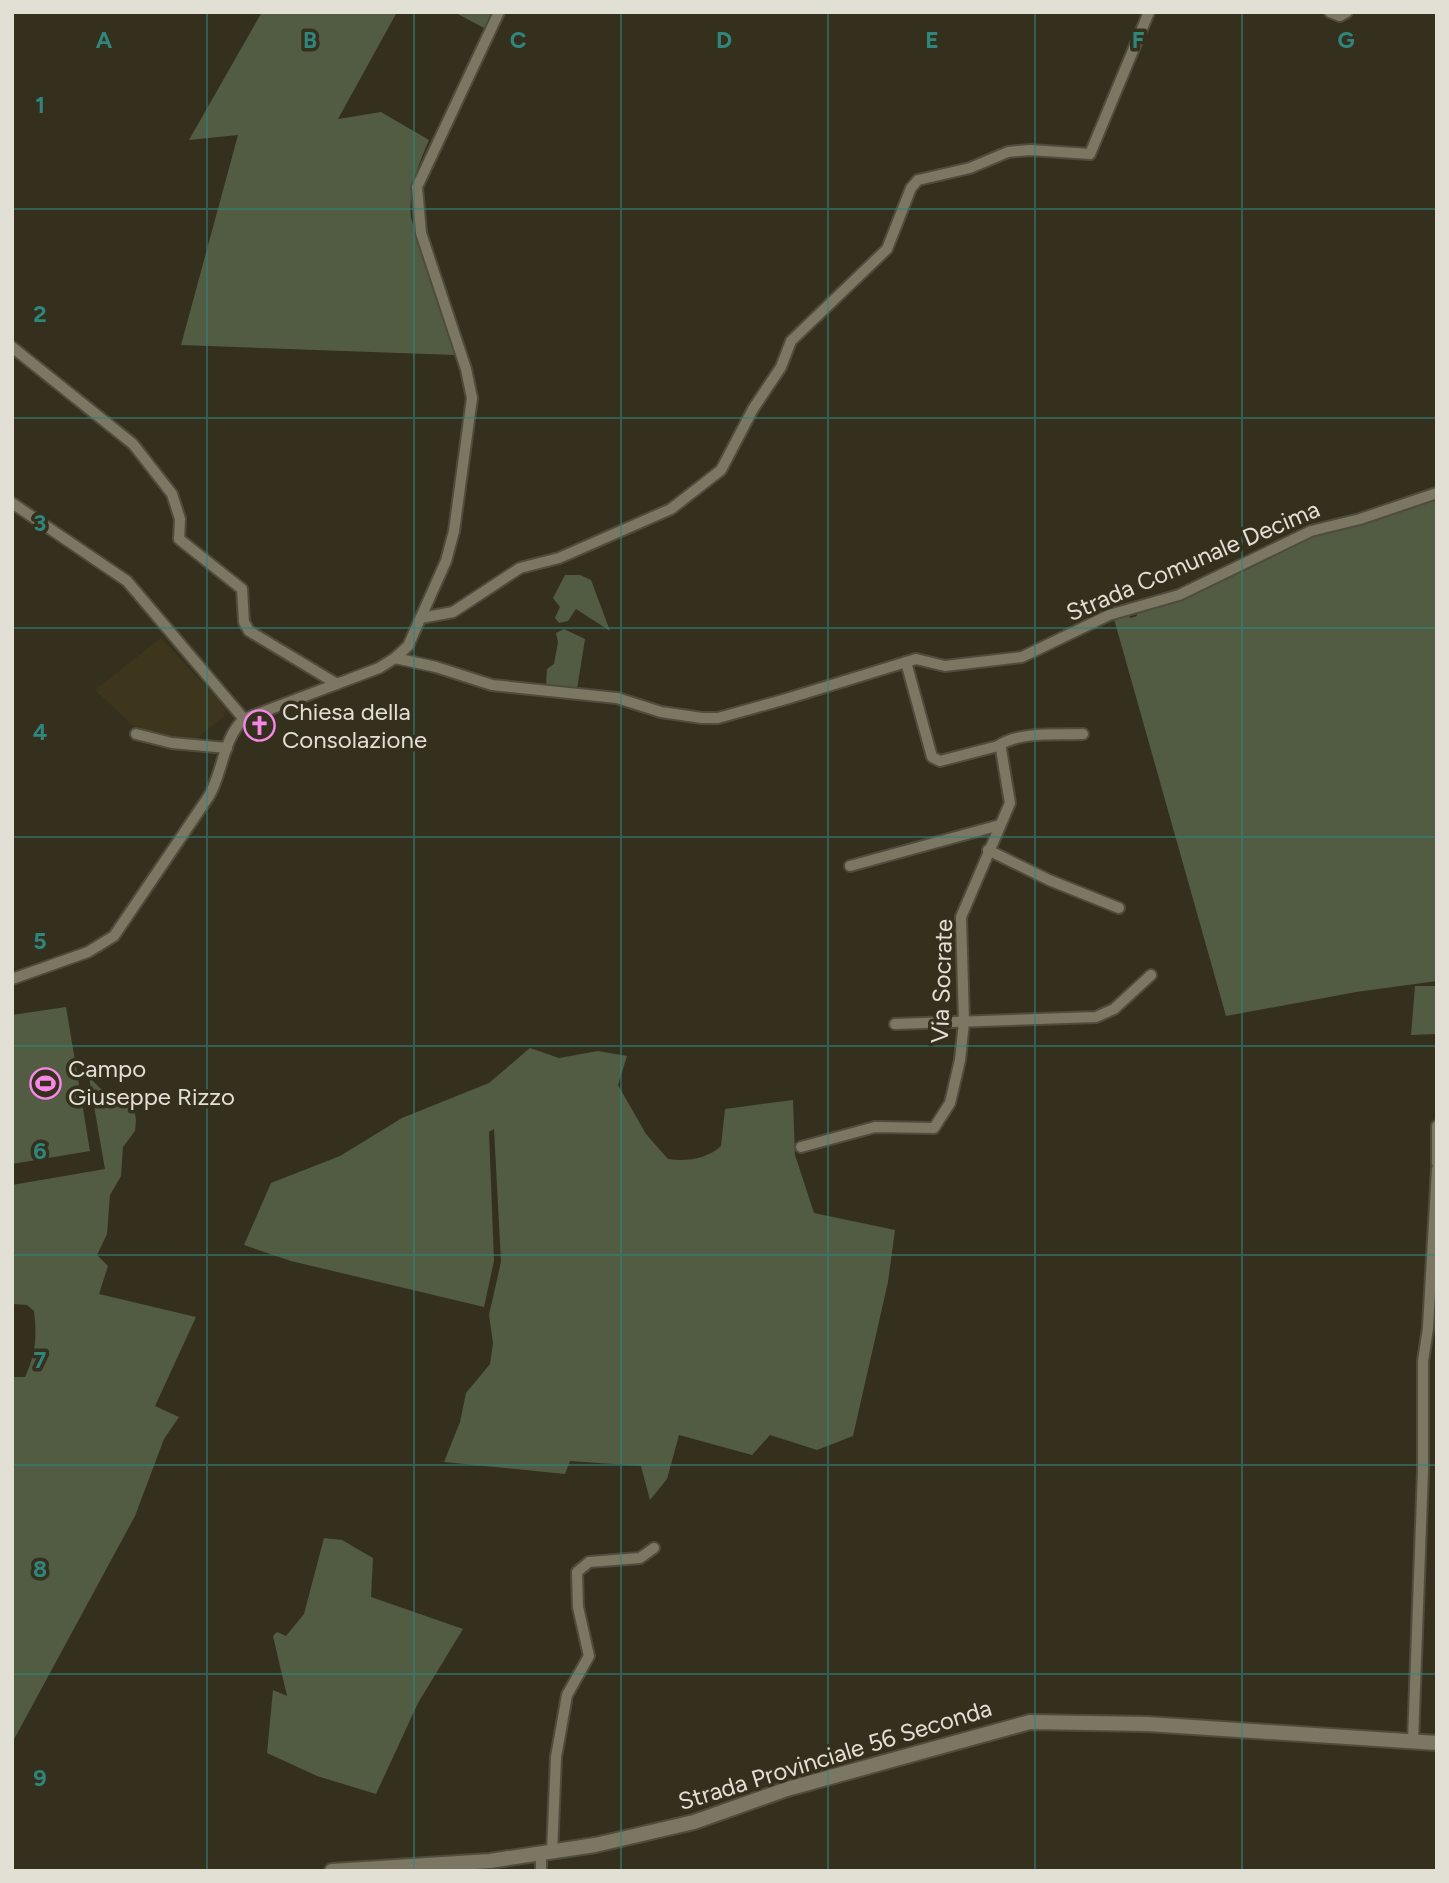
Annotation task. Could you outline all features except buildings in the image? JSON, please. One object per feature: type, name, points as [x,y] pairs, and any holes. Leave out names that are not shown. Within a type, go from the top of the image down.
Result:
[{"type":"street","points":[[12,979],[88,952],[114,936],[209,796],[236,726],[244,719],[337,684],[395,658],[408,646],[451,546],[472,398],[466,369],[421,233],[417,214],[418,187],[499,12]]},
{"type":"street","points":[[421,618],[453,612],[520,568],[559,558],[671,509],[721,470],[753,409],[781,367],[791,341],[887,249],[911,188],[918,180],[970,168],[1008,152],[1030,150],[1090,154],[1097,145],[1149,12]]},
{"type":"street","points":[[1330,12],[1340,16],[1348,12]]},
{"type":"street","points":[[12,347],[133,444],[172,494],[180,519],[179,539],[243,589],[244,622],[248,631],[337,684]]},
{"type":"street","name":"Strada Comunale Decima","points":[[395,658],[436,667],[492,685],[617,698],[661,712],[718,718],[916,659],[945,666],[1022,657],[1109,615],[1179,595],[1311,531],[1360,519],[1437,493]]},
{"type":"street","points":[[12,503],[127,581],[244,719]]},
{"type":"street","points":[[906,662],[935,760],[998,746],[1005,741],[1051,734],[1083,734]]},
{"type":"street","points":[[136,734],[172,743],[227,748]]},
{"type":"street","name":"Via Socrate","points":[[801,1147],[875,1127],[934,1128],[950,1103],[960,1060],[964,1022],[961,917],[1011,797],[998,746]]},
{"type":"street","points":[[850,866],[1000,825]]},
{"type":"street","points":[[988,850],[1049,880],[1119,908]]},
{"type":"street","points":[[895,1024],[1096,1017],[1114,1009],[1150,975]]},
{"type":"street","points":[[1437,1126],[1437,1163]]},
{"type":"street","points":[[1413,1741],[1423,1470],[1423,1361],[1428,1328],[1437,1169]]},
{"type":"street","points":[[541,1871],[546,1854],[556,1757],[567,1695],[589,1656],[578,1607],[577,1572],[589,1562],[640,1558],[654,1548]]},
{"type":"street","name":"Strada Provinciale 56 Seconda","points":[[332,1871],[546,1854],[694,1822],[787,1789],[1030,1722],[1147,1724],[1437,1743]]},
{"type":"shaded area","points":[[161,638],[227,709],[224,716],[195,740],[173,739],[138,730],[95,690]]},
{"type":"green space","points":[[262,12],[397,12],[338,119],[381,112],[429,140],[412,187],[411,218],[455,355],[181,345],[238,135],[189,140]]},
{"type":"green space","points":[[454,12],[494,12],[486,29]]},
{"type":"green space","points":[[1437,498],[1437,981],[1356,992],[1226,1016],[1114,619],[1128,613],[1130,618],[1137,616],[1137,611],[1312,535]]},
{"type":"green space","points":[[565,575],[580,575],[591,580],[610,631],[576,609],[568,621],[559,623],[555,618],[560,607],[553,598]]},
{"type":"green space","points":[[564,629],[585,639],[577,689],[546,686],[547,669],[554,664],[558,642],[556,633]]},
{"type":"green space","points":[[1415,986],[1437,986],[1437,1034],[1411,1035]]},
{"type":"green space","name":"Campo Giuseppe Rizzo","points":[[66,1007],[90,1151],[12,1164],[12,1015]]},
{"type":"green space","points":[[530,1048],[559,1058],[598,1051],[627,1056],[618,1085],[646,1134],[668,1159],[696,1158],[721,1146],[725,1109],[793,1100],[795,1155],[814,1213],[895,1230],[888,1282],[853,1436],[817,1450],[770,1435],[752,1455],[679,1435],[667,1479],[650,1500],[641,1466],[570,1461],[565,1474],[444,1462],[460,1422],[466,1393],[490,1364],[493,1343],[489,1315],[501,1262],[494,1129],[489,1132],[494,1261],[484,1307],[291,1261],[244,1245],[271,1183],[340,1156],[402,1118],[489,1083]]},
{"type":"green space","points":[[89,1077],[110,1098],[127,1100],[134,1107],[136,1120],[135,1131],[123,1147],[121,1176],[110,1195],[107,1234],[97,1255],[108,1266],[99,1294],[196,1317],[155,1406],[179,1417],[164,1439],[135,1516],[12,1743],[12,1377],[25,1377],[29,1369],[35,1345],[35,1329],[34,1311],[27,1305],[12,1304],[12,1185],[105,1169]]},
{"type":"green space","points":[[324,1538],[342,1540],[373,1558],[371,1597],[463,1629],[418,1703],[376,1794],[317,1776],[267,1753],[273,1690],[287,1696],[273,1636],[277,1632],[286,1636],[304,1614]]},
{"type":"place","name":"Chiesa della Consolazione","points":[[259,726]]},
{"type":"place","name":"Campo Giuseppe Rizzo","points":[[45,1083]]}]
